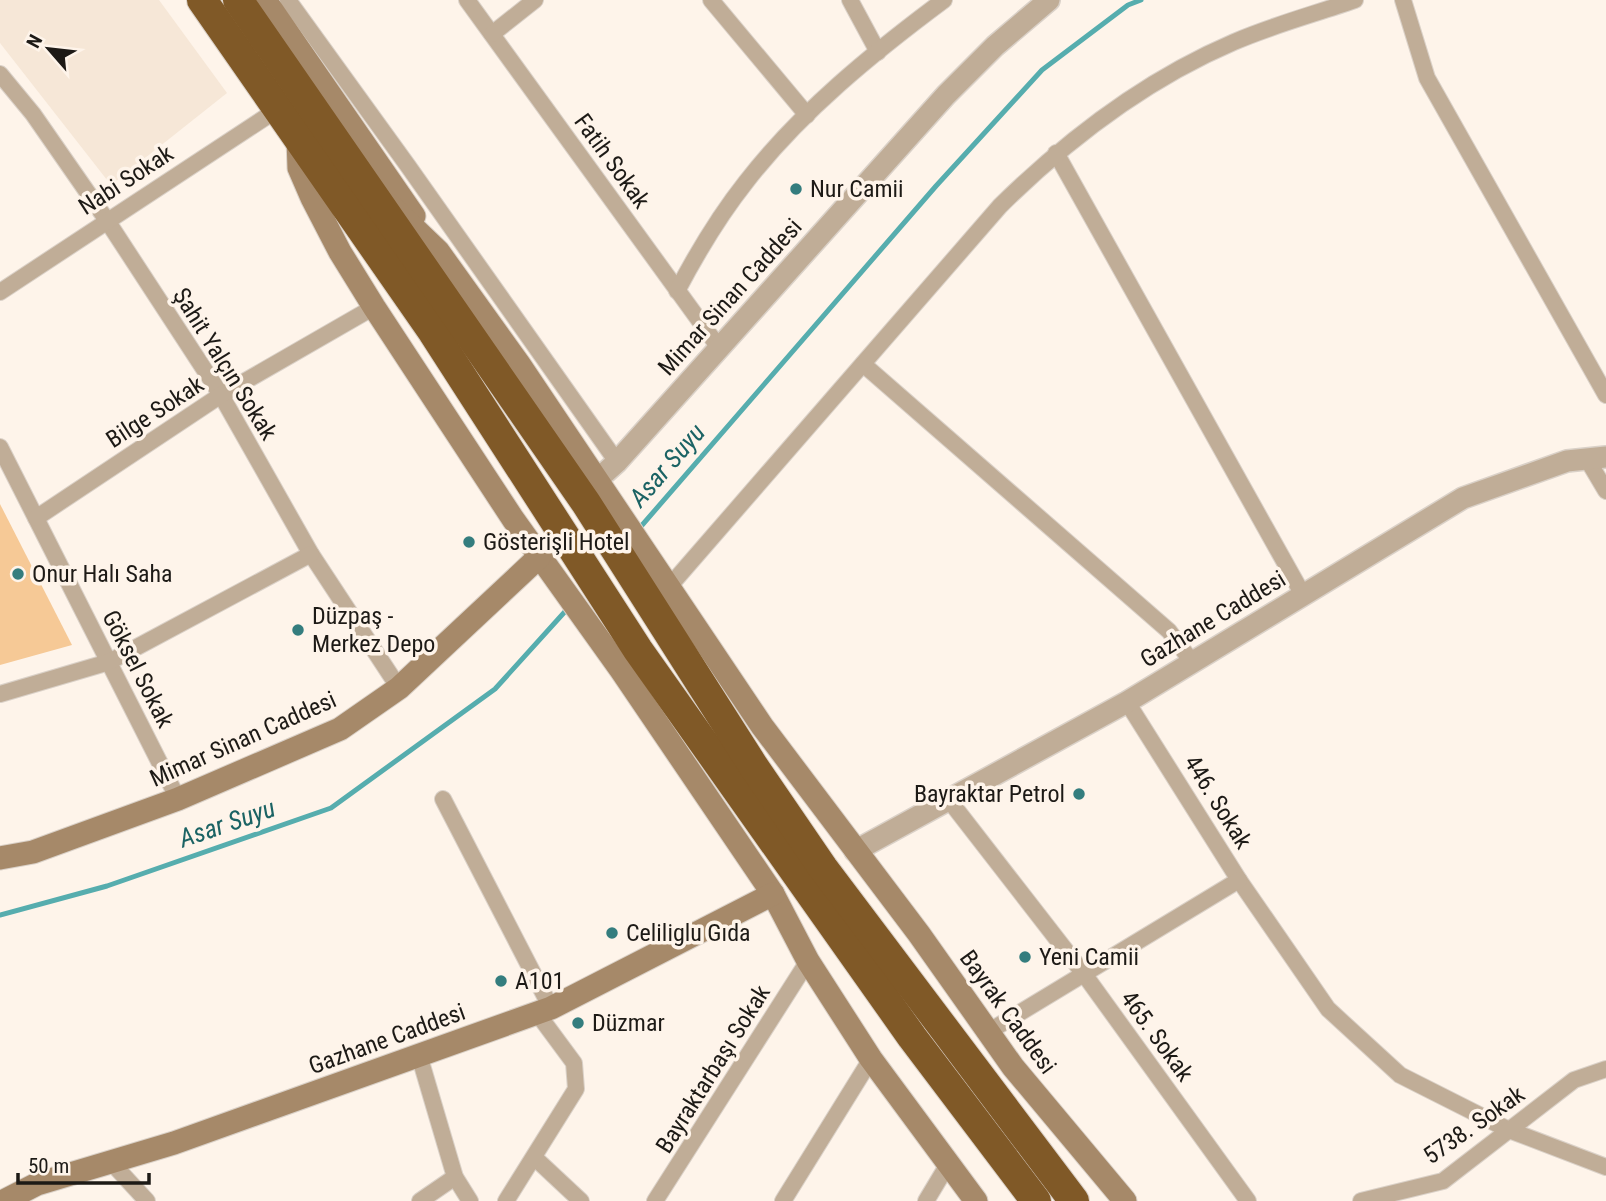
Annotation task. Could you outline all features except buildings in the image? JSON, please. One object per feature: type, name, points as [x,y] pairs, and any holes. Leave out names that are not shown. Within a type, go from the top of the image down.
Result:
[{"type":"highway","points":[[202,0],[433,332],[561,530],[630,660],[912,1037],[1039,1194],[1074,1201]]},
{"type":"highway","points":[[239,0],[367,182],[596,492],[665,623],[754,767],[1039,1194]]},
{"type":"main road","points":[[265,0],[441,256]]},
{"type":"main road","points":[[298,139],[299,168],[312,198],[340,252],[374,307],[539,557],[630,660],[773,894],[808,961],[872,1059],[947,1166],[976,1201]]},
{"type":"main road","points":[[367,182],[441,256]]},
{"type":"main road","name":"Bayrak Caddesi","points":[[441,256],[596,492],[664,582],[762,726],[1013,1067],[1125,1201]]},
{"type":"main road","name":"Mimar Sinan Caddesi","points":[[0,858],[33,852],[178,799],[340,730],[399,688],[539,557]]},
{"type":"main road","name":"Gazhane Caddesi","points":[[4,1201],[37,1184],[174,1143],[544,1011],[773,894]]},
{"type":"main road","points":[[1039,1194],[1081,1201]]},
{"type":"street","points":[[288,0],[617,462]]},
{"type":"street","name":"Fatih Sokak","points":[[467,0],[720,349]]},
{"type":"street","points":[[492,34],[535,0]]},
{"type":"street","points":[[711,0],[807,116]]},
{"type":"street","points":[[850,0],[878,52]]},
{"type":"street","points":[[677,291],[702,245],[747,180],[807,116],[878,52],[944,0]]},
{"type":"street","name":"Mimar Sinan Caddesi","points":[[596,492],[617,462],[946,95],[995,46],[1049,0]]},
{"type":"street","points":[[664,582],[863,364],[1000,205],[1056,153],[1119,105],[1202,57],[1236,41],[1355,0]]},
{"type":"street","points":[[1402,0],[1427,78],[1606,395]]},
{"type":"street","name":"Şahit Yalçın Sokak","points":[[0,74],[33,114],[106,219],[221,395],[311,554],[399,688]]},
{"type":"street","name":"Nabi Sokak","points":[[0,292],[106,219],[278,109]]},
{"type":"street","points":[[1056,153],[1303,595]]},
{"type":"street","points":[[441,256],[465,248]]},
{"type":"street","name":"Bilge Sokak","points":[[36,518],[221,395],[374,307]]},
{"type":"street","points":[[863,364],[1169,631],[1192,662]]},
{"type":"street","name":"Göksel Sokak","points":[[0,447],[178,799]]},
{"type":"street","points":[[1597,458],[1606,491]]},
{"type":"street","name":"Gazhane Caddesi","points":[[855,851],[1127,702],[1463,498],[1567,461],[1597,458]]},
{"type":"street","points":[[0,694],[108,662],[311,554]]},
{"type":"street","name":"446. Sokak","points":[[988,1031],[1239,880],[1127,702]]},
{"type":"street","points":[[443,799],[544,1011],[574,1063],[576,1089],[536,1159],[506,1201]]},
{"type":"street","name":"465. Sokak","points":[[949,800],[1084,974],[1248,1201]]},
{"type":"street","points":[[1239,880],[1328,1009],[1399,1075],[1509,1130],[1606,1167]]},
{"type":"street","name":"Bayraktarbaşı Sokak","points":[[655,1201],[808,961]]},
{"type":"street","points":[[419,1055],[455,1177],[470,1201]]},
{"type":"street","points":[[783,1201],[872,1059]]},
{"type":"street","name":"5738. Sokak","points":[[1361,1201],[1443,1181],[1574,1080],[1606,1069]]},
{"type":"street","points":[[536,1159],[581,1201]]},
{"type":"street","points":[[111,1161],[147,1201]]},
{"type":"street","points":[[926,1201],[947,1166]]},
{"type":"street","points":[[419,1201],[455,1177]]},
{"type":"shaded area","points":[[0,0],[159,0],[227,93],[111,185],[0,43]]},
{"type":"shaded area","name":"Onur Halı Saha","points":[[0,504],[72,645],[0,665]]},
{"type":"waterway","name":"Asar Suyu","points":[[637,531],[936,186],[1042,70],[1128,5],[1141,0]]},
{"type":"waterway","name":"Asar Suyu","points":[[0,915],[107,886],[331,808],[495,689],[570,606]]},
{"type":"place","name":"Nur Camii","points":[[796,189]]},
{"type":"place","name":"Gösterişli Hotel","points":[[469,542]]},
{"type":"place","name":"Onur Halı Saha","points":[[18,574]]},
{"type":"place","name":"Düzpaş - Merkez Depo","points":[[298,630]]},
{"type":"place","name":"Bayraktar Petrol","points":[[1079,794]]},
{"type":"place","name":"Celiliglu Gıda","points":[[612,933]]},
{"type":"place","name":"Yeni Camii","points":[[1025,957]]},
{"type":"place","name":"A101","points":[[501,981]]},
{"type":"place","name":"Düzmar","points":[[578,1023]]}]
